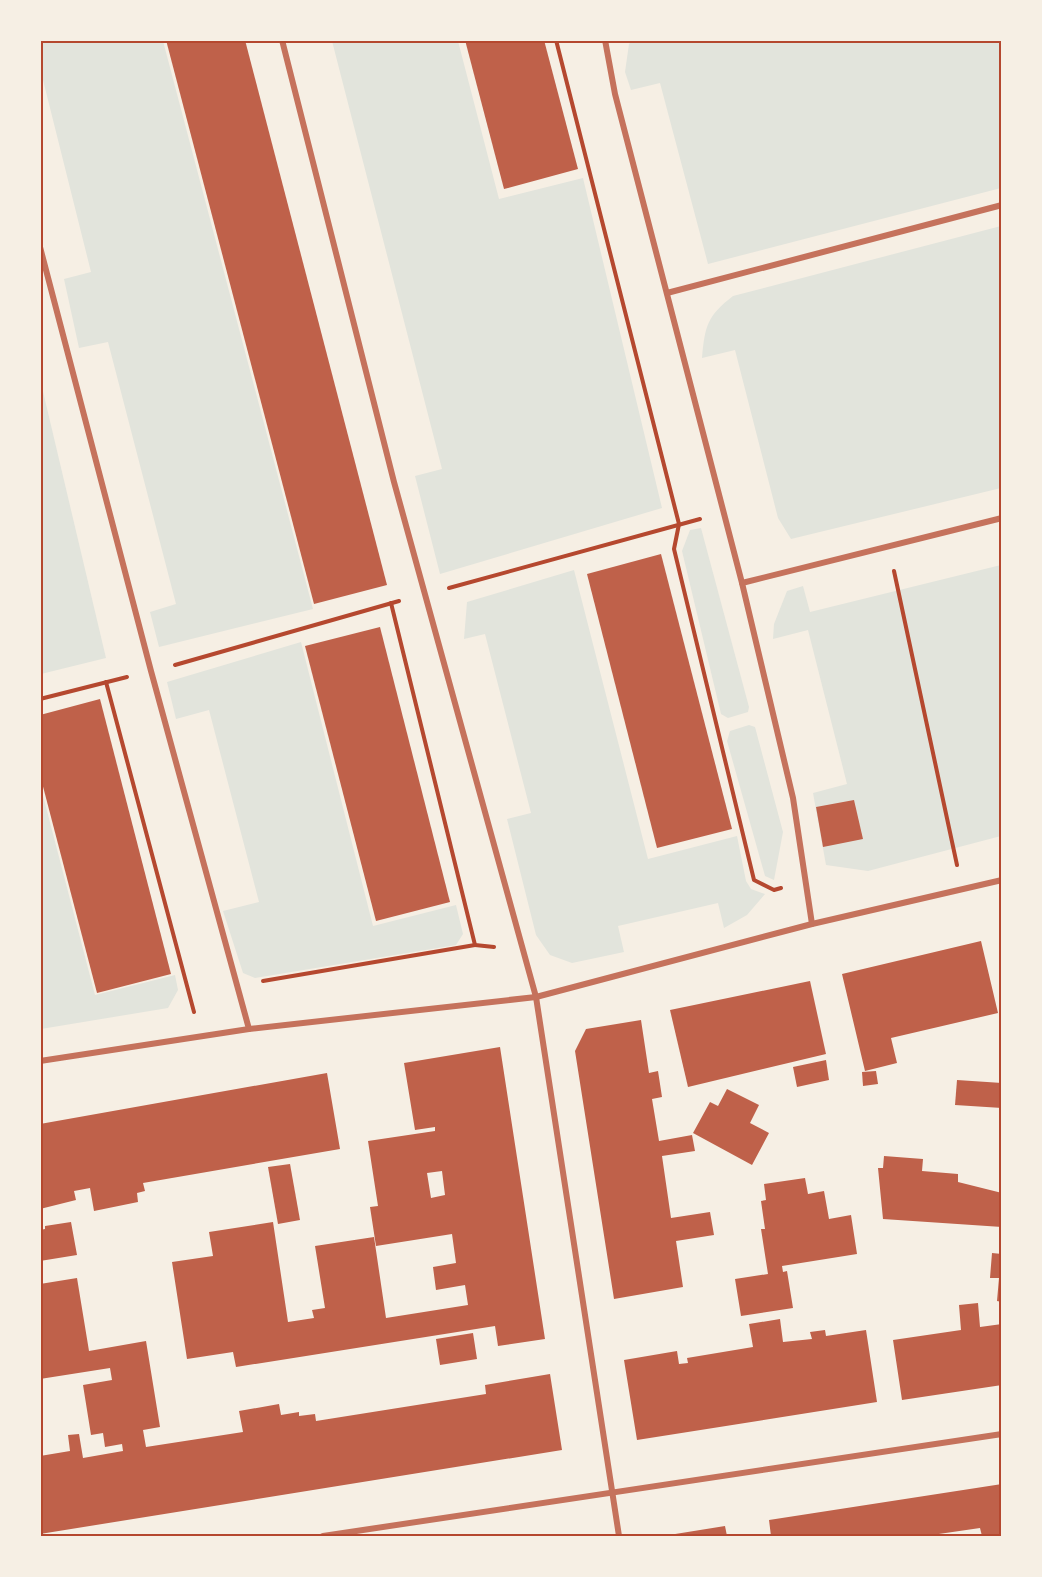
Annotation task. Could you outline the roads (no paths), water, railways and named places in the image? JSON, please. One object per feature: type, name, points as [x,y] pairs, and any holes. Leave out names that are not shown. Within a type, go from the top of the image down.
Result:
[{"type":"street","points":[[282,40],[424,595],[536,997],[619,1536]]},
{"type":"street","points":[[605,40],[615,94],[742,583],[793,798],[812,924]]},
{"type":"street","points":[[667,292],[1002,206]]},
{"type":"street","points":[[40,247],[151,671],[249,1029]]},
{"type":"street","points":[[742,583],[1002,518]]},
{"type":"street","points":[[40,1060],[249,1029],[536,997],[812,924],[1002,880]]},
{"type":"street","points":[[323,1536],[1002,1434]]}]
